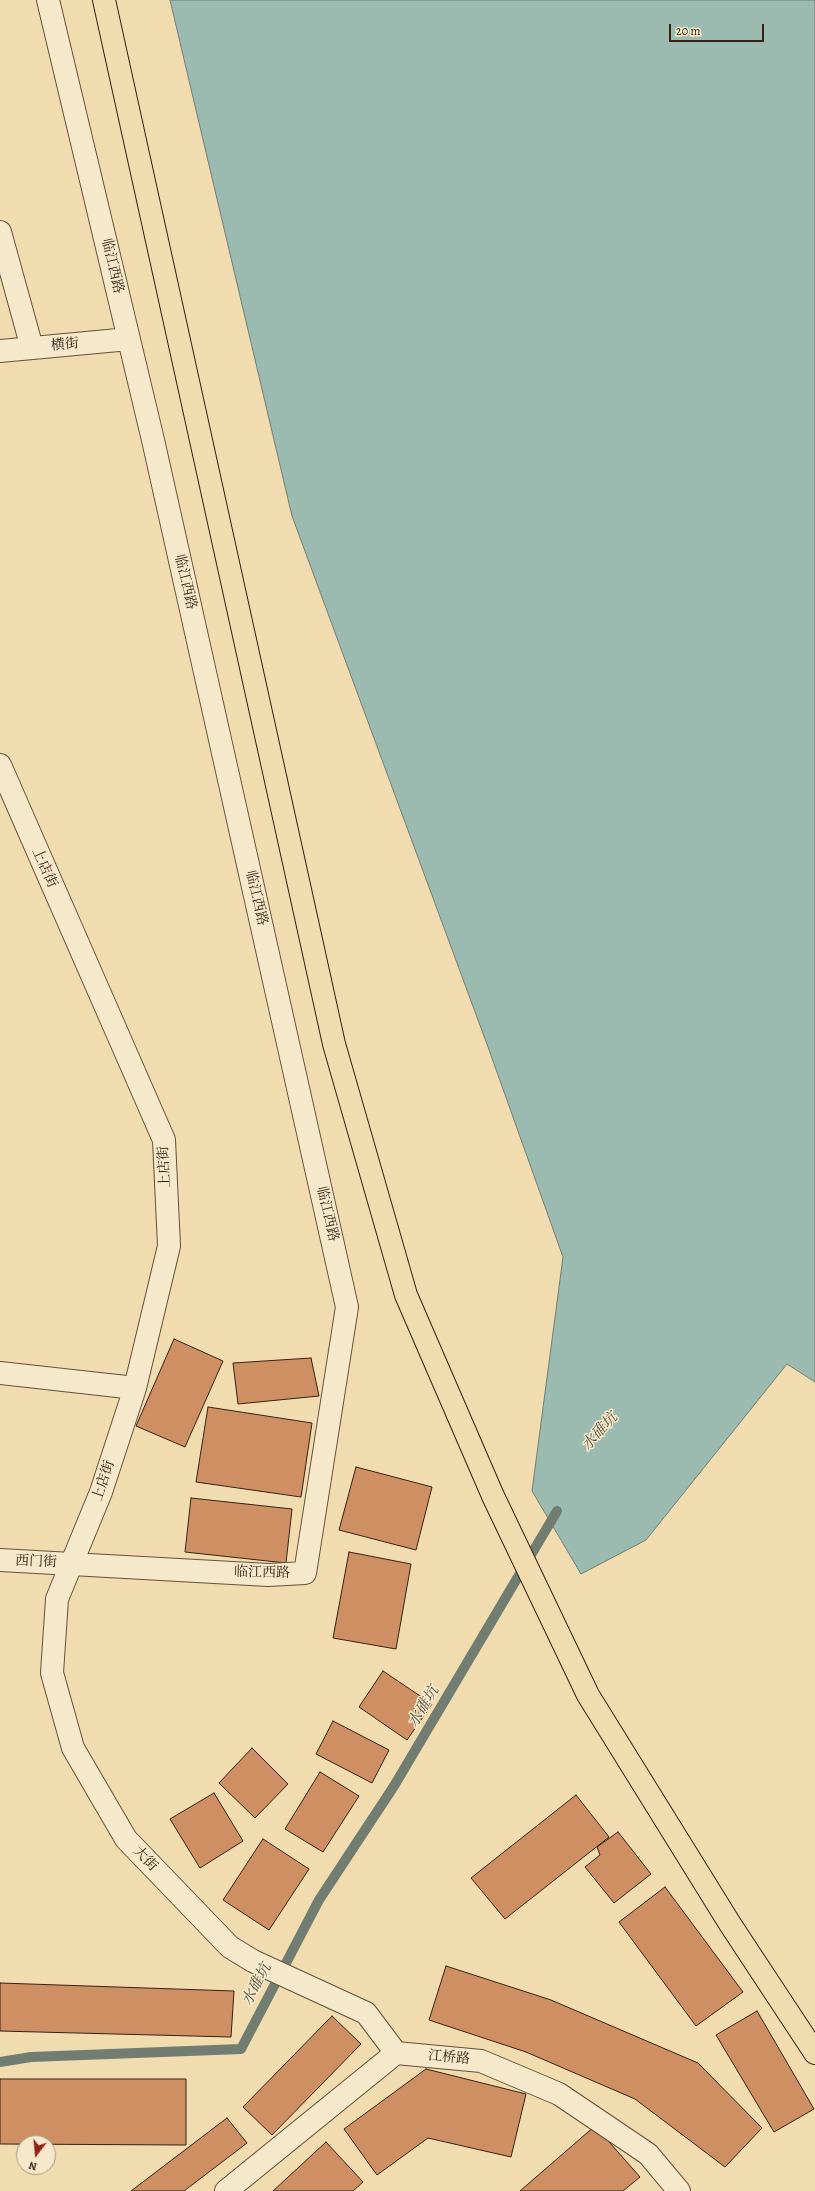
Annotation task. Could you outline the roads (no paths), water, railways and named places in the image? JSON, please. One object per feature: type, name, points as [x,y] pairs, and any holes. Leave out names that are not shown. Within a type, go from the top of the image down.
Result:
[{"type":"main road","points":[[104,0],[334,1044],[406,1295],[493,1496],[588,1695],[730,1924],[815,2053]]},
{"type":"street","name":"临江西路","points":[[48,0],[129,339],[347,1307],[305,1573],[268,1575],[72,1563]]},
{"type":"street","points":[[0,232],[32,348]]},
{"type":"street","name":"横街","points":[[0,351],[129,339]]},
{"type":"street","name":"上店街","points":[[0,765],[164,1140],[169,1246],[135,1388],[101,1492],[72,1563]]},
{"type":"street","points":[[0,1373],[135,1388]]},
{"type":"street","name":"西门街","points":[[0,1560],[72,1563]]},
{"type":"street","name":"大街","points":[[72,1563],[57,1600],[52,1673],[73,1748],[126,1839],[230,1947],[254,1961],[366,2013],[396,2053]]},
{"type":"street","points":[[226,2191],[396,2053]]},
{"type":"street","name":"江桥路","points":[[396,2053],[481,2061],[559,2094],[648,2154],[679,2191]]},
{"type":"water","points":[[170,0],[815,0],[815,1382],[787,1364],[646,1540],[581,1574],[532,1491],[563,1257],[488,1047],[292,516]]},
{"type":"waterway","name":"水碓坑","points":[[0,2062],[31,2057],[241,2049],[319,1900],[394,1786],[557,1511]]}]
